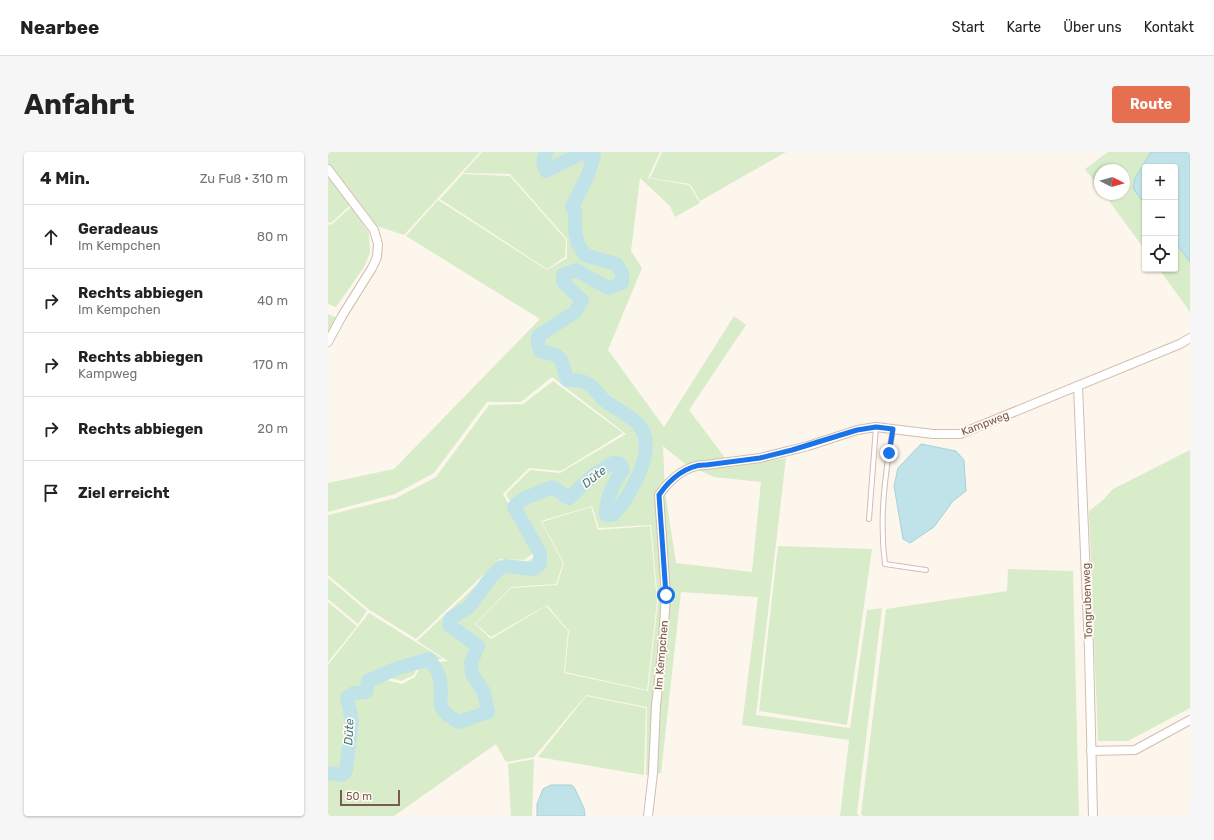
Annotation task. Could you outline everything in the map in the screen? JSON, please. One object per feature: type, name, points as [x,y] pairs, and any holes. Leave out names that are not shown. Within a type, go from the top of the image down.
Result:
[{"type":"street","points":[[328,169],[374,230],[378,244],[376,257],[372,268],[342,316],[328,342]]},
{"type":"street","name":"Kampweg","points":[[697,465],[760,458],[808,446],[857,430],[876,427],[933,434],[960,434],[1180,344],[1190,338]]},
{"type":"street","name":"Tongrubenweg","points":[[1078,386],[1093,816]]},
{"type":"street","name":"Im Kempchen","points":[[648,816],[653,773],[656,705],[662,654],[666,595],[659,495],[664,488],[681,473],[697,465]]},
{"type":"street","points":[[1091,751],[1135,750],[1190,720]]},
{"type":"lane","points":[[869,519],[876,427]]},
{"type":"lane","points":[[893,429],[882,506],[884,564],[926,570]]},
{"type":"green space","points":[[328,152],[480,152],[404,235],[377,226],[357,199],[331,223],[328,222]]},
{"type":"green space","points":[[482,152],[660,152],[648,178],[689,185],[700,203],[675,217],[670,206],[640,178],[631,251],[642,268],[608,350],[664,427],[734,316],[746,325],[689,410],[732,467],[786,458],[756,715],[850,728],[867,610],[882,608],[857,813],[859,816],[840,816],[849,740],[742,725],[758,597],[681,592],[661,773],[646,775],[647,707],[586,695],[534,757],[506,762],[496,744],[394,816],[328,816],[328,776],[334,776],[351,768],[347,754],[350,727],[344,703],[348,696],[355,697],[365,691],[366,682],[371,678],[383,679],[402,684],[415,677],[421,664],[448,661],[417,641],[501,562],[525,563],[539,554],[506,494],[530,470],[560,473],[626,434],[552,377],[521,402],[487,402],[434,473],[395,494],[328,512],[328,483],[394,469],[540,319],[406,236],[438,200],[547,270],[567,258],[567,239],[510,174],[463,173]],"holes":[[[663,446],[684,463],[714,477],[761,482],[752,572],[676,563],[665,491]],[[592,506],[599,528],[651,525],[658,601],[648,691],[564,673],[568,631],[546,606],[491,639],[475,624],[511,587],[556,584],[563,563],[541,521]]]},
{"type":"green space","points":[[662,152],[786,152],[700,201],[690,184],[650,178]]},
{"type":"green space","points":[[1108,152],[1190,152],[1190,312],[1161,272],[1178,272],[1178,164],[1142,164],[1142,246],[1108,200],[1130,200],[1130,164],[1094,164],[1094,181],[1085,169]]},
{"type":"green space","points":[[463,174],[510,176],[566,240],[565,257],[547,269],[440,199]]},
{"type":"green space","points":[[351,207],[369,233],[370,253],[364,267],[336,307],[328,304],[328,224],[331,225]]},
{"type":"green space","points":[[328,314],[337,318],[328,336]]},
{"type":"green space","points":[[553,381],[623,433],[561,471],[529,468],[503,494],[535,552],[524,560],[500,559],[416,639],[368,609],[328,575],[328,515],[396,498],[436,477],[489,405],[523,404]]},
{"type":"green space","points":[[1190,450],[1190,708],[1128,741],[1098,741],[1089,511],[1103,500],[1113,489]]},
{"type":"green space","points":[[591,507],[598,530],[650,526],[657,601],[647,690],[565,672],[569,631],[547,605],[491,637],[476,624],[511,588],[557,585],[564,563],[542,522]]},
{"type":"green space","points":[[778,546],[872,549],[847,725],[759,711]]},
{"type":"green space","points":[[1008,569],[1073,571],[1079,816],[863,816],[861,814],[886,609],[1007,591]]},
{"type":"green space","points":[[328,578],[367,611],[358,624],[328,599]]},
{"type":"green space","points":[[328,602],[357,626],[328,662]]},
{"type":"green space","points":[[369,613],[443,659],[419,661],[414,675],[401,681],[379,675],[370,676],[365,682],[364,689],[356,694],[347,694],[343,703],[348,732],[345,756],[348,766],[336,774],[328,773],[328,665]]},
{"type":"green space","points":[[586,696],[646,708],[644,775],[538,757]]},
{"type":"green space","points":[[534,759],[532,816],[511,816],[508,764]]},
{"type":"water","points":[[1151,152],[1190,152],[1190,262],[1178,246],[1178,164],[1144,164]]},
{"type":"water","points":[[1142,167],[1142,201],[1133,188],[1135,178]]},
{"type":"water","points":[[921,444],[956,451],[964,460],[966,491],[953,501],[934,527],[910,543],[903,539],[894,486],[898,468]]},
{"type":"water","points":[[551,785],[571,785],[574,787],[584,808],[585,816],[537,816],[537,804],[543,789]]},
{"type":"waterway","name":"Düte","points":[[328,773],[342,775],[346,771],[352,721],[347,698],[354,693],[366,692],[368,681],[395,669],[429,659],[436,669],[441,684],[440,702],[444,712],[459,722],[488,712],[484,692],[472,674],[471,663],[478,646],[449,625],[451,618],[469,607],[491,577],[500,568],[506,566],[533,569],[540,564],[540,553],[514,507],[523,499],[552,487],[569,498],[595,474],[613,463],[620,464],[623,470],[616,480],[607,502],[606,515],[613,515],[627,496],[640,471],[646,445],[644,434],[638,424],[605,401],[588,384],[581,381],[567,380],[562,361],[556,355],[540,351],[538,336],[575,312],[582,300],[563,282],[563,275],[576,270],[608,288],[622,283],[622,273],[616,264],[585,255],[578,244],[575,231],[575,211],[572,207],[588,175],[594,156],[582,153],[546,171],[544,166],[544,157],[547,152]]},
{"type":"route","points":[[666,595],[664,585],[659,495],[664,488],[681,473],[697,465],[760,458],[808,446],[857,430],[876,427],[893,429],[889,453]]}]
